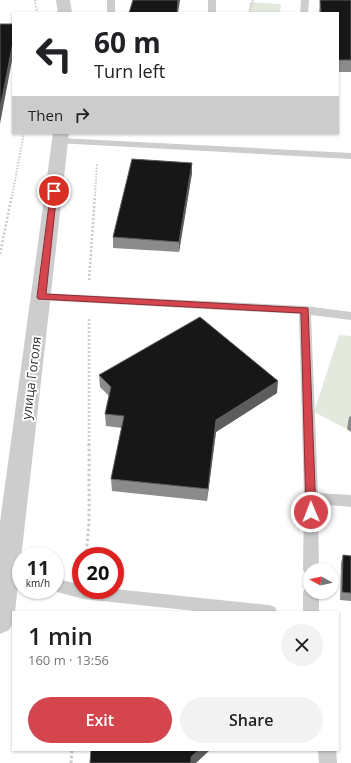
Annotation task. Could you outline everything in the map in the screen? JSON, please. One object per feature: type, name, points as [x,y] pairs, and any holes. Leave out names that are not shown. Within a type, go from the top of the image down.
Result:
[{"type":"street","points":[[63,0],[66,12]]},
{"type":"street","name":"улица Гоголя","points":[[17,547],[41,297],[60,137]]},
{"type":"street","name":"улица Гоголя","points":[[0,622],[12,582]]},
{"type":"lane","points":[[111,12],[112,0]]},
{"type":"lane","points":[[212,0],[212,12]]},
{"type":"lane","points":[[304,12],[305,0]]},
{"type":"lane","points":[[60,137],[98,143],[351,156]]},
{"type":"lane","points":[[41,297],[305,310],[351,316]]},
{"type":"lane","points":[[305,310],[311,498],[311,563]]},
{"type":"lane","points":[[311,498],[351,500]]},
{"type":"lane","points":[[64,587],[84,592],[260,611]]},
{"type":"lane","points":[[311,599],[311,611]]},
{"type":"lane","points":[[327,751],[328,763]]},
{"type":"path","points":[[35,0],[37,12]]},
{"type":"path","points":[[249,12],[253,0]]},
{"type":"path","points":[[0,254],[24,134]]},
{"type":"path","points":[[87,547],[89,522],[89,269],[98,143]]},
{"type":"path","points":[[71,763],[72,751]]},
{"type":"shaded area","points":[[250,2],[281,4],[280,12],[249,12]]},
{"type":"shaded area","points":[[339,335],[351,336],[351,426],[347,429],[314,412]]},
{"type":"building","points":[[133,0],[178,0],[177,12],[129,12]]},
{"type":"building","points":[[320,0],[351,0],[351,60],[339,60],[339,12],[321,12]]},
{"type":"building","points":[[0,24],[12,24],[12,47],[0,109]]},
{"type":"building","points":[[132,159],[192,163],[179,242],[113,237]]},
{"type":"building","points":[[200,317],[278,381],[216,420],[208,489],[111,479],[124,416],[105,414],[111,387],[99,375]]},
{"type":"building","points":[[343,555],[351,556],[351,593],[342,592]]},
{"type":"building","points":[[91,751],[198,751],[191,757],[191,763],[90,763]]},
{"type":"route","points":[[54,191],[41,297],[305,310],[311,512]]}]
